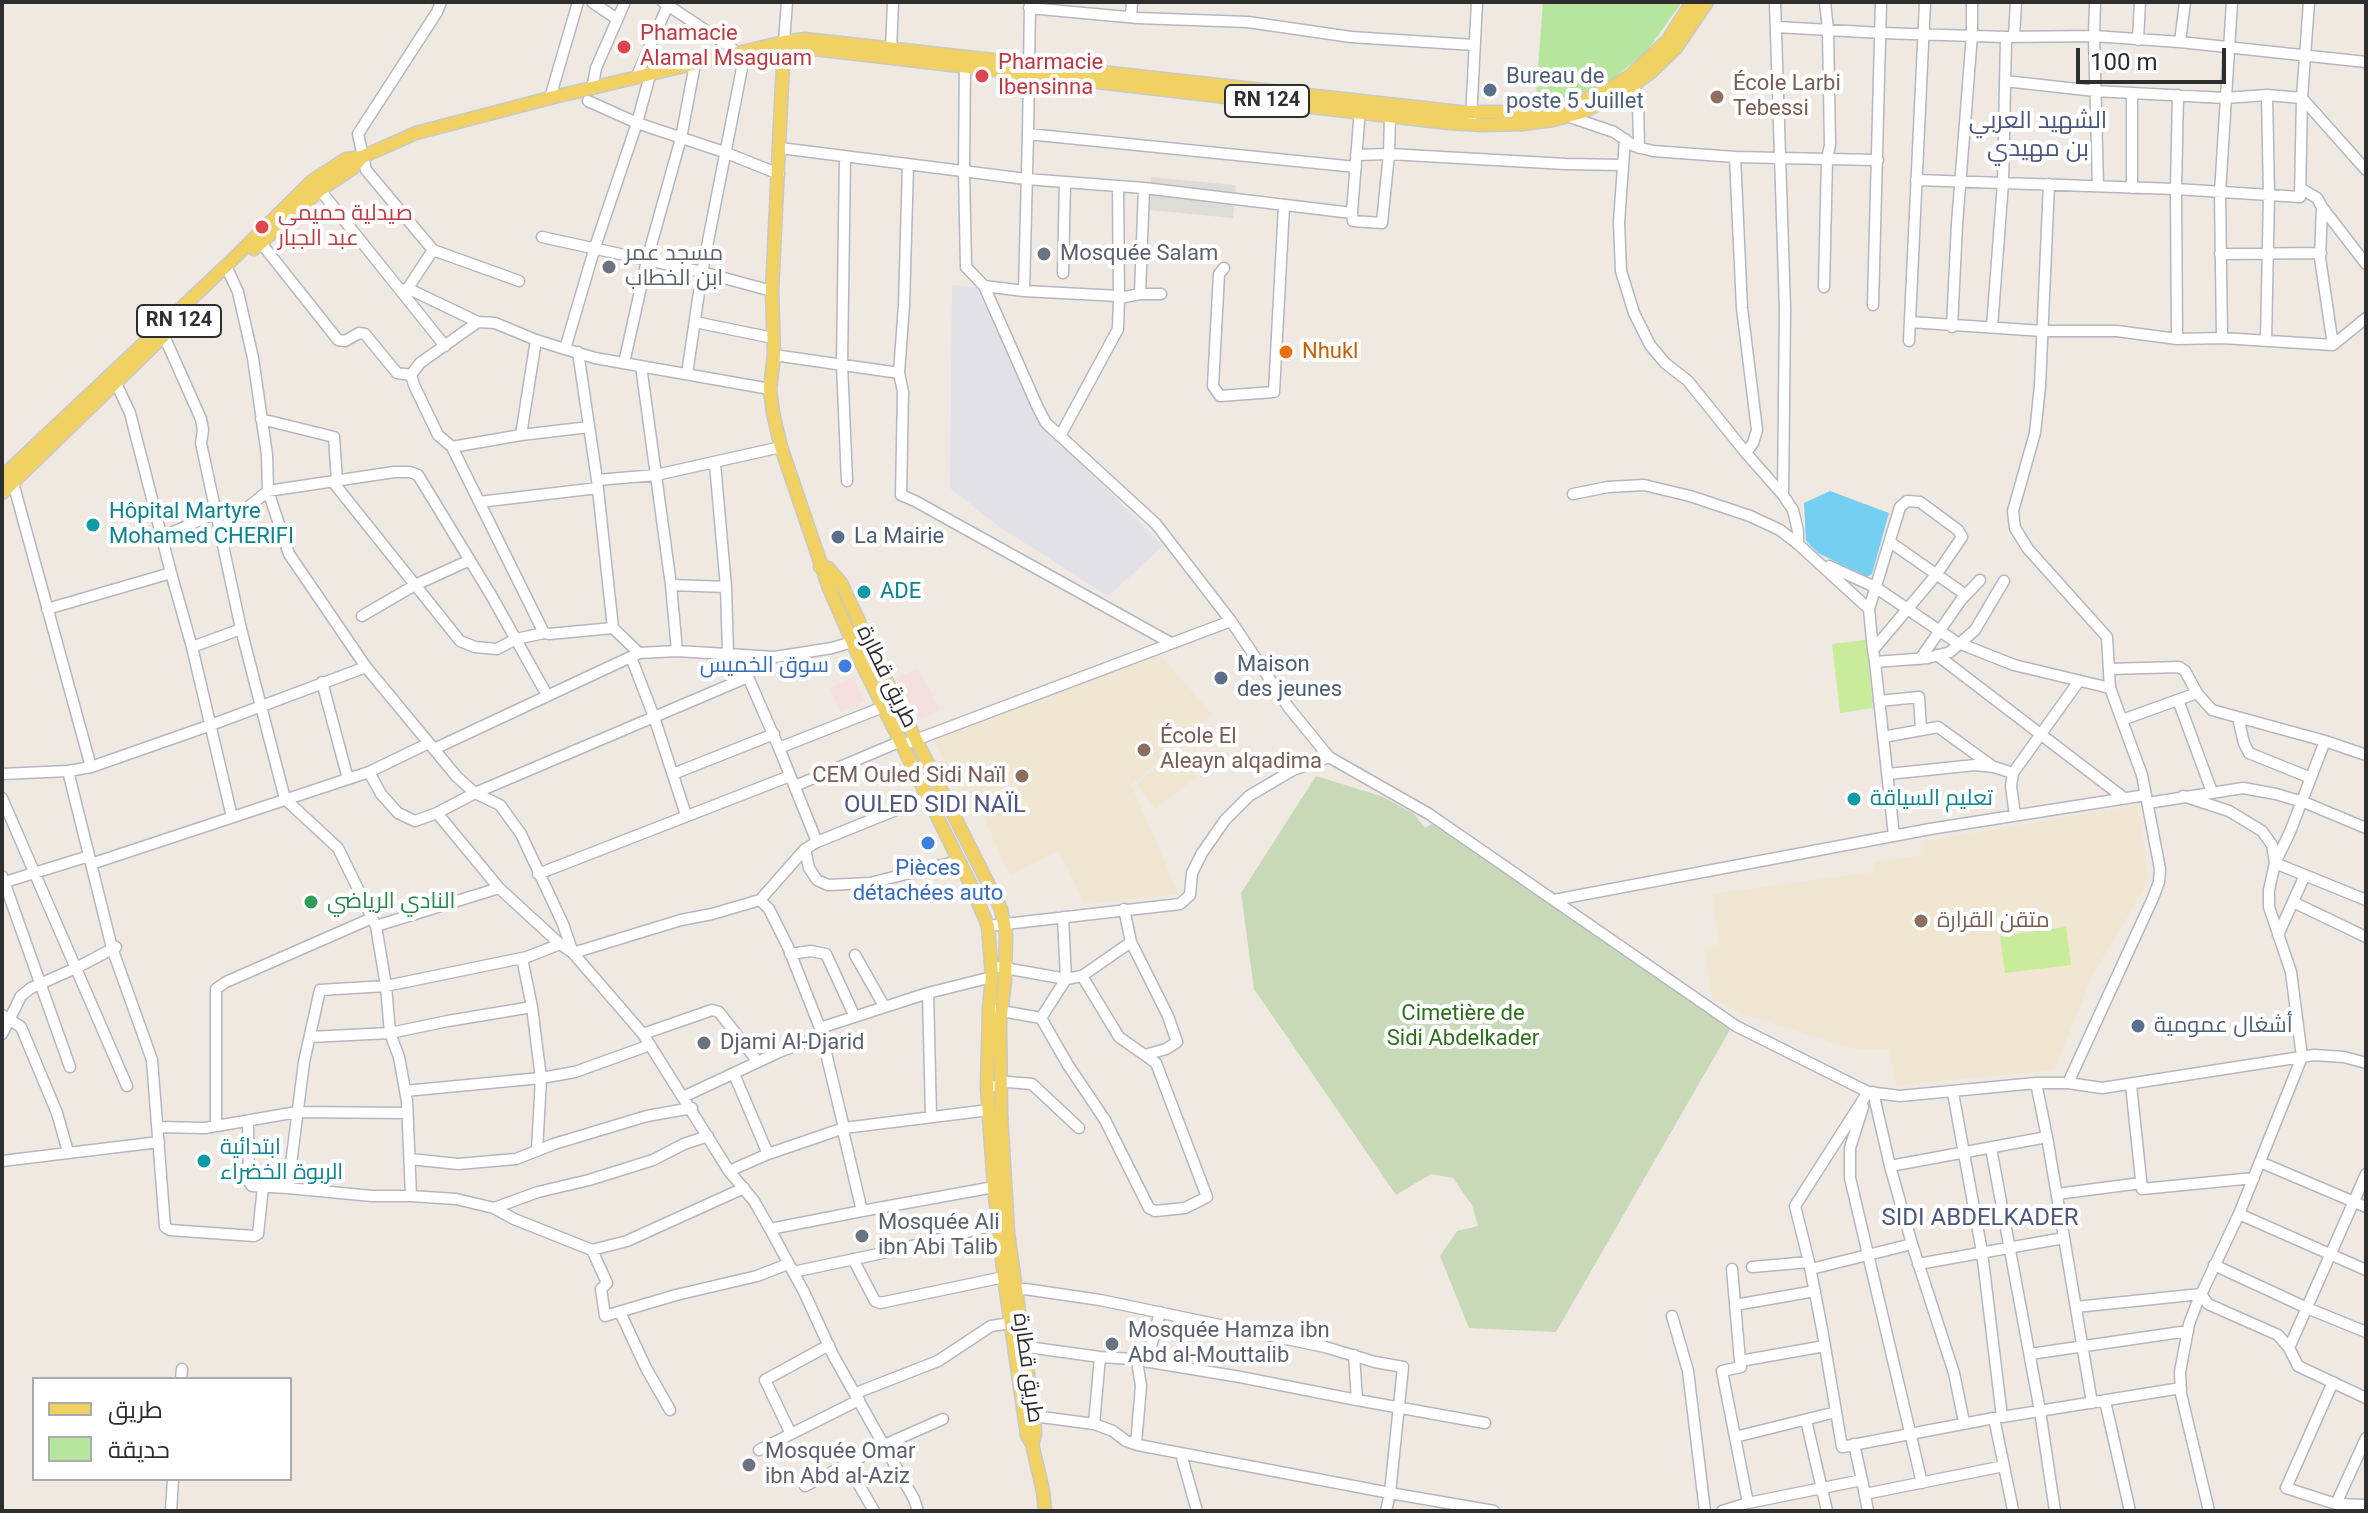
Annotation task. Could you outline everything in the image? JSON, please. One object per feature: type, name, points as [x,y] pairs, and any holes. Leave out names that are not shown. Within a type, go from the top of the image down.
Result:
[{"type":"main road","name":"RN 124","points":[[1360,106],[1390,116],[1471,119],[1551,110],[1632,80],[1668,40],[1692,2]]},
{"type":"main road","name":"RN 124","points":[[784,42],[806,48],[965,62],[1523,124],[1567,116],[1596,106],[1676,48],[1707,2]]},
{"type":"main road","name":"RN 124","points":[[2,493],[8,477],[316,186],[353,168],[362,157],[416,133],[550,98],[590,95],[636,78],[784,42],[807,39],[965,62]]},
{"type":"main road","name":"طريق قطارة","points":[[784,42],[772,291],[774,355],[770,389],[781,447],[820,567],[852,642],[988,926],[1001,1084],[1011,1323],[1019,1346]]},
{"type":"main road","name":"RN 124","points":[[8,477],[116,383],[228,269],[261,243],[316,186]]},
{"type":"main road","name":"طريق قطارة","points":[[820,567],[828,568],[841,583],[1001,909],[1006,935],[1005,969],[995,1010],[987,1088],[994,1187],[1004,1277],[1011,1292],[1035,1434],[1032,1444],[1045,1511]]},
{"type":"street","points":[[441,2],[358,134],[362,157],[366,170],[433,250],[519,281]]},
{"type":"street","points":[[550,98],[578,2]]},
{"type":"street","points":[[592,2],[617,19]]},
{"type":"street","points":[[625,2],[596,68],[590,95],[637,123],[779,174]]},
{"type":"street","points":[[784,42],[787,2]]},
{"type":"street","points":[[891,49],[893,2]]},
{"type":"street","points":[[1111,15],[1112,2]]},
{"type":"street","points":[[1131,17],[1132,2]]},
{"type":"street","points":[[1471,119],[1477,2]]},
{"type":"street","points":[[1775,2],[1785,309],[1783,495]]},
{"type":"street","points":[[1824,287],[1827,159],[1830,145],[1825,2]]},
{"type":"street","points":[[1873,305],[1881,2]]},
{"type":"street","points":[[1909,341],[1925,2]]},
{"type":"street","points":[[1952,326],[1972,2]]},
{"type":"street","points":[[1992,327],[2003,183],[2005,81],[2016,2]]},
{"type":"street","points":[[2095,2],[2098,186]]},
{"type":"street","points":[[2138,40],[2140,2]]},
{"type":"street","points":[[2180,42],[2185,2]]},
{"type":"street","points":[[2222,338],[2220,193],[2232,2]]},
{"type":"street","points":[[1916,180],[2176,189],[2300,197],[2302,98],[2309,2]]},
{"type":"street","points":[[636,78],[665,3],[738,54],[742,68],[702,272],[687,374]]},
{"type":"street","points":[[1024,291],[1030,5],[1131,17],[1248,22],[1351,37],[1474,45]]},
{"type":"street","points":[[1777,27],[1881,33],[2094,36],[2366,62]]},
{"type":"street","points":[[965,62],[966,267],[984,286],[1038,408],[1046,423],[1156,524],[1231,621],[1289,708],[1329,757],[1429,814],[1736,1026],[1871,1092],[1900,1096],[2036,1083],[2068,1083],[2102,1088],[2327,1055],[2366,1063]]},
{"type":"street","points":[[624,363],[647,260],[681,138],[695,64]]},
{"type":"street","points":[[565,349],[650,75]]},
{"type":"street","points":[[1632,80],[1638,98],[1639,148]]},
{"type":"street","points":[[2005,81],[2095,91],[2225,98],[2267,95],[2302,98],[2365,168]]},
{"type":"street","points":[[2132,93],[2132,188]]},
{"type":"street","points":[[2177,339],[2178,95]]},
{"type":"street","points":[[2266,341],[2269,195],[2267,95]]},
{"type":"street","points":[[1360,106],[1353,221],[1382,223],[1390,116]]},
{"type":"street","points":[[1567,116],[1614,132],[1639,148],[1653,151],[1735,157],[1878,160]]},
{"type":"street","points":[[1028,134],[1356,161],[1389,154],[1622,165]]},
{"type":"street","points":[[1625,139],[1619,222],[1621,271],[1634,313],[1650,345],[1665,363],[1688,381],[1783,495],[1793,510],[1798,544]]},
{"type":"street","points":[[780,148],[1026,179],[1144,188],[1352,213]]},
{"type":"street","points":[[845,157],[842,364],[847,481]]},
{"type":"street","points":[[1735,157],[1742,308],[1757,430],[1746,453]]},
{"type":"street","points":[[908,165],[899,373],[903,392],[901,495],[1171,643]]},
{"type":"street","points":[[1063,273],[1065,182]]},
{"type":"street","points":[[2049,184],[2035,433],[2013,511],[2015,528],[2028,549],[2107,637],[2110,688],[2136,755],[2160,869],[2159,882],[2068,1083]]},
{"type":"street","points":[[316,186],[405,292],[445,346]]},
{"type":"street","points":[[1060,436],[1118,329],[1118,186]]},
{"type":"street","points":[[1140,294],[1144,188]]},
{"type":"street","points":[[2300,188],[2317,198],[2366,264]]},
{"type":"street","points":[[1224,268],[1219,274],[1213,386],[1220,396],[1274,392],[1284,206]]},
{"type":"street","points":[[2322,207],[2321,253],[2333,345]]},
{"type":"street","points":[[542,237],[702,272],[772,291]]},
{"type":"street","points":[[261,243],[338,340],[345,341],[359,333],[365,334],[397,373],[411,375]]},
{"type":"street","points":[[405,292],[433,250]]},
{"type":"street","points":[[2220,254],[2321,253]]},
{"type":"street","points":[[228,269],[238,292],[250,345],[267,455],[268,491],[289,554],[366,667],[457,777],[475,793],[500,805],[521,834],[563,924],[573,953]]},
{"type":"street","points":[[984,286],[1119,297],[1161,294]]},
{"type":"street","points":[[405,292],[478,322],[495,323],[565,349],[624,363],[770,389]]},
{"type":"street","points":[[1910,322],[2043,331],[2117,331],[2177,339],[2222,338],[2333,345],[2366,318]]},
{"type":"street","points":[[411,375],[420,363],[478,322]]},
{"type":"street","points":[[695,322],[773,338]]},
{"type":"street","points":[[164,336],[201,419],[201,443],[241,629],[285,799],[338,848],[374,922],[386,986],[390,1033],[399,1057],[405,1091],[411,1196]]},
{"type":"street","points":[[521,435],[536,340]]},
{"type":"street","points":[[578,352],[613,628],[635,655],[686,815]]},
{"type":"street","points":[[774,355],[899,373]]},
{"type":"street","points":[[641,366],[677,651]]},
{"type":"street","points":[[411,375],[438,435],[452,447],[544,633]]},
{"type":"street","points":[[116,383],[130,413],[192,647],[232,817]]},
{"type":"street","points":[[261,419],[334,437],[335,482],[460,641],[475,647],[497,649],[516,639],[544,633],[613,628]]},
{"type":"street","points":[[452,447],[589,427]]},
{"type":"street","points":[[479,502],[656,475],[781,447]]},
{"type":"street","points":[[715,464],[726,587],[728,653]]},
{"type":"street","points":[[220,530],[268,491],[394,472],[418,475],[547,695]]},
{"type":"street","points":[[8,477],[91,767]]},
{"type":"street","points":[[1573,494],[1608,487],[1644,485],[1750,516],[1780,530],[1798,544],[1869,609]]},
{"type":"street","points":[[1873,650],[1960,543],[1962,534],[1920,502],[1907,501],[1900,507],[1869,609],[1873,650],[1883,737],[1888,774],[1894,836]]},
{"type":"street","points":[[162,537],[216,513]]},
{"type":"street","points":[[1890,542],[1966,595]]},
{"type":"street","points":[[362,616],[415,585],[470,560]]},
{"type":"street","points":[[1821,563],[1875,587],[1961,645],[2014,665],[2110,688]]},
{"type":"street","points":[[47,609],[171,573]]},
{"type":"street","points":[[1920,659],[1980,580]]},
{"type":"street","points":[[1875,662],[1920,659],[1950,652],[1975,630],[2004,581]]},
{"type":"street","points":[[671,585],[726,587]]},
{"type":"street","points":[[538,874],[686,815],[917,740],[1231,621]]},
{"type":"street","points":[[192,647],[241,629]]},
{"type":"street","points":[[70,1067],[3,880],[90,860],[369,772],[635,655],[677,651],[789,656],[852,642]]},
{"type":"street","points":[[744,655],[748,677],[817,842]]},
{"type":"street","points":[[1937,655],[2124,798]]},
{"type":"street","points":[[2,774],[91,767],[366,667]]},
{"type":"street","points":[[2109,669],[2179,667],[2212,710],[2366,755]]},
{"type":"street","points":[[369,772],[381,794],[398,813],[415,821],[748,677]]},
{"type":"street","points":[[2015,815],[2011,786],[2013,773],[2079,681]]},
{"type":"street","points":[[322,682],[348,779]]},
{"type":"street","points":[[2122,720],[2197,693]]},
{"type":"street","points":[[1879,701],[1919,697],[1921,730]]},
{"type":"street","points":[[2178,700],[2212,792]]},
{"type":"street","points":[[779,748],[883,707]]},
{"type":"street","points":[[2238,718],[2249,753],[2311,778]]},
{"type":"street","points":[[1883,737],[1938,727],[1994,767]]},
{"type":"street","points":[[673,774],[774,734]]},
{"type":"street","points":[[2209,1511],[2180,1372],[2188,1331],[2201,1294],[2239,1214],[2302,1057],[2291,972],[2269,907],[2269,890],[2275,863],[2325,741]]},
{"type":"street","points":[[988,926],[1180,904],[1190,895],[1192,873],[1202,853],[1225,820],[1249,796],[1293,770],[1329,757]]},
{"type":"street","points":[[1888,774],[1962,766],[1994,767],[2013,773]]},
{"type":"street","points":[[68,771],[114,947],[152,1060],[165,1227],[170,1230],[254,1236],[258,1234],[263,1187]]},
{"type":"street","points":[[1554,900],[1894,836],[2124,798],[2183,796],[2243,788],[2302,802],[2366,828]]},
{"type":"street","points":[[2183,796],[2229,811],[2262,831],[2272,845],[2275,863]]},
{"type":"street","points":[[573,953],[760,900],[805,849],[928,797]]},
{"type":"street","points":[[2,798],[127,1086]]},
{"type":"street","points":[[437,813],[499,888],[573,953],[643,1034],[729,1171],[744,1188],[770,1229],[918,1511]]},
{"type":"street","points":[[805,849],[809,868],[817,880],[828,885],[870,883],[958,861]]},
{"type":"street","points":[[2275,863],[2366,900]]},
{"type":"street","points":[[2278,935],[2305,875]]},
{"type":"street","points":[[216,1126],[216,989],[226,982],[374,922],[499,888]]},
{"type":"street","points":[[760,900],[769,909],[822,1032],[862,1211]]},
{"type":"street","points":[[2293,902],[2366,937]]},
{"type":"street","points":[[1124,909],[1131,942],[1168,1016],[1177,1042],[1145,1055]]},
{"type":"street","points":[[1041,1018],[1066,979],[1063,917]]},
{"type":"street","points":[[683,1097],[854,1015],[992,971],[1005,969],[1066,979],[1082,976],[1131,942]]},
{"type":"street","points":[[288,1188],[297,1112],[320,990],[386,986],[522,958],[560,944]]},
{"type":"street","points":[[2,1034],[6,1016],[31,988],[114,947]]},
{"type":"street","points":[[790,954],[811,951],[826,954],[854,1015]]},
{"type":"street","points":[[855,955],[884,1006]]},
{"type":"street","points":[[522,958],[541,1078],[537,1151]]},
{"type":"street","points":[[1041,1018],[1105,1120],[1149,1208],[1155,1211],[1185,1208],[1207,1197],[1156,1063],[1119,1037],[1082,976]]},
{"type":"street","points":[[928,993],[931,1116]]},
{"type":"street","points":[[310,1037],[390,1033],[532,1007]]},
{"type":"street","points":[[643,1034],[712,1010],[719,1012],[758,1062]]},
{"type":"street","points":[[995,1010],[1041,1018]]},
{"type":"street","points":[[6,1016],[21,1027],[57,1113],[68,1152]]},
{"type":"street","points":[[405,1091],[575,1072],[650,1045]]},
{"type":"street","points":[[734,1074],[768,1154]]},
{"type":"street","points":[[987,1088],[1008,1082],[1032,1084],[1079,1128]]},
{"type":"street","points":[[2036,1083],[2092,1403]]},
{"type":"street","points":[[2131,1085],[2142,1189],[2254,1178]]},
{"type":"street","points":[[1871,1092],[1912,1244],[1954,1373],[1964,1422]]},
{"type":"street","points":[[1871,1092],[1850,1148],[1850,1178],[1922,1483]]},
{"type":"street","points":[[1871,1092],[1795,1206],[1810,1265],[1842,1447],[1964,1422],[2181,1388]]},
{"type":"street","points":[[1953,1093],[1982,1252],[1998,1418],[2011,1511]]},
{"type":"street","points":[[410,1159],[458,1164],[516,1159],[647,1116],[692,1108]]},
{"type":"street","points":[[729,1171],[844,1128],[989,1110]]},
{"type":"street","points":[[158,1127],[216,1126],[297,1112],[407,1113]]},
{"type":"street","points":[[248,1121],[249,1182],[252,1186],[456,1199],[494,1208],[592,1250],[627,1241],[744,1188]]},
{"type":"street","points":[[494,1208],[538,1192],[653,1160],[708,1136]]},
{"type":"street","points":[[1890,1166],[2047,1137]]},
{"type":"street","points":[[2,1161],[159,1142]]},
{"type":"street","points":[[1991,1148],[2030,1354],[2055,1511]]},
{"type":"street","points":[[2260,1162],[2360,1205]]},
{"type":"street","points":[[2289,1348],[2331,1255],[2360,1205],[2366,1174]]},
{"type":"street","points":[[2057,1194],[2141,1183]]},
{"type":"street","points":[[770,1229],[994,1187]]},
{"type":"street","points":[[2239,1214],[2366,1270]]},
{"type":"street","points":[[592,1250],[607,1283],[601,1289],[605,1316],[676,1295],[791,1268],[853,1259],[998,1224]]},
{"type":"street","points":[[1918,1264],[2064,1238]]},
{"type":"street","points":[[1752,1267],[1810,1265],[1912,1244]]},
{"type":"street","points":[[853,1259],[875,1301],[880,1303],[1004,1277]]},
{"type":"street","points":[[2214,1265],[2366,1332]]},
{"type":"street","points":[[1732,1269],[1741,1367],[1722,1371],[1735,1437],[1754,1505]]},
{"type":"street","points":[[1011,1292],[1025,1289],[1063,1293],[1403,1367],[1386,1511]]},
{"type":"street","points":[[1735,1305],[1815,1291]]},
{"type":"street","points":[[2076,1307],[2201,1294]]},
{"type":"street","points":[[2201,1294],[2208,1304],[2278,1335],[2298,1366],[2366,1398]]},
{"type":"street","points":[[620,1312],[670,1410]]},
{"type":"street","points":[[1136,1444],[1142,1361],[1160,1312]]},
{"type":"street","points":[[1672,1316],[1688,1371],[1705,1511]]},
{"type":"street","points":[[759,1450],[858,1396],[938,1361],[991,1326],[1011,1323]]},
{"type":"street","points":[[2030,1354],[2188,1331]]},
{"type":"street","points":[[791,1434],[765,1380],[829,1345]]},
{"type":"street","points":[[1019,1346],[1240,1377],[1485,1423]]},
{"type":"street","points":[[1740,1361],[1825,1346]]},
{"type":"street","points":[[1354,1355],[1357,1400]]},
{"type":"street","points":[[1094,1424],[1100,1357]]},
{"type":"street","points":[[2333,1382],[2286,1488],[2336,1504],[2366,1505]]},
{"type":"street","points":[[2105,1401],[2130,1511]]},
{"type":"street","points":[[1735,1437],[1836,1412]]},
{"type":"street","points":[[1030,1418],[1094,1424],[1113,1431],[1126,1441],[1181,1454],[1494,1511]]},
{"type":"street","points":[[805,1486],[943,1419]]},
{"type":"street","points":[[1806,1420],[1827,1511]]},
{"type":"street","points":[[2336,1504],[2366,1438]]},
{"type":"street","points":[[1854,1444],[1868,1511]]},
{"type":"street","points":[[1181,1454],[1197,1511]]},
{"type":"street","points":[[847,1464],[874,1511]]},
{"type":"street","points":[[1865,1494],[2004,1466]]},
{"type":"street","points":[[1722,1511],[1862,1480]]},
{"type":"street","points":[[171,1511],[173,1481]]},
{"type":"shaded area","points":[[1151,177],[1236,185],[1233,218],[1148,210]]},
{"type":"shaded area","points":[[952,285],[976,287],[1044,426],[1163,546],[1108,596],[998,526],[950,488]]},
{"type":"shaded area","points":[[1155,650],[1213,715],[1132,784],[1114,747],[1179,894],[1085,904],[1059,851],[1010,875],[976,801],[967,805],[932,737],[1085,683]]},
{"type":"shaded area","points":[[918,668],[941,710],[919,719],[896,678]]},
{"type":"shaded area","points":[[853,677],[865,701],[841,712],[830,688]]},
{"type":"shaded area","points":[[1177,751],[1198,776],[1155,809],[1137,784]]},
{"type":"shaded area","name":"متقن القرارة","points":[[2138,805],[2149,881],[2093,974],[2054,1070],[1896,1085],[1889,1049],[1853,1049],[1743,1014],[1712,998],[1704,949],[1720,947],[1712,894],[1873,872],[1874,862],[1925,855],[1923,841]]},
{"type":"green space","points":[[1543,2],[1682,2],[1647,51],[1615,77],[1571,100],[1535,109]]},
{"type":"green space","points":[[1866,640],[1873,708],[1840,713],[1832,644]]},
{"type":"green space","name":"Cimetière de Sidi Abdelkader","points":[[1316,776],[1381,796],[1413,813],[1425,828],[1432,824],[1731,1028],[1556,1332],[1469,1328],[1440,1256],[1457,1231],[1478,1226],[1472,1205],[1453,1178],[1431,1174],[1396,1195],[1254,989],[1241,893]]},
{"type":"green space","points":[[2066,927],[2071,965],[2005,973],[2000,936]]},
{"type":"water","points":[[1830,491],[1889,513],[1872,574],[1867,577],[1818,553],[1806,541],[1804,503]]},
{"type":"place","name":"Phamacie Alamal Msaguam","points":[[624,47]]},
{"type":"place","name":"Pharmacie Ibensinna","points":[[982,76]]},
{"type":"place","name":"Bureau de poste 5 Juillet","points":[[1490,90]]},
{"type":"place","name":"École Larbi Tebessi","points":[[1717,97]]},
{"type":"place","name":"صيدلية حميمي عبد الجبار","points":[[262,227]]},
{"type":"place","name":"Mosquée Salam","points":[[1044,254]]},
{"type":"place","name":"مسجد عمر ابن الخطاب","points":[[609,267]]},
{"type":"place","name":"Nhukl","points":[[1286,352]]},
{"type":"place","name":"Hôpital Martyre Mohamed CHERIFI","points":[[93,525]]},
{"type":"place","name":"La Mairie","points":[[838,537]]},
{"type":"place","name":"ADE","points":[[864,592]]},
{"type":"place","name":"سوق الخميس","points":[[845,666]]},
{"type":"place","name":"Maison des jeunes","points":[[1221,678]]},
{"type":"place","name":"École El Aleayn alqadima","points":[[1144,750]]},
{"type":"place","name":"CEM Ouled Sidi Naïl","points":[[1022,776]]},
{"type":"place","name":"تعليم السياقة","points":[[1854,799]]},
{"type":"place","name":"Pièces détachées auto","points":[[928,843]]},
{"type":"place","name":"النادي الرياضي","points":[[311,902]]},
{"type":"place","name":"متقن القرارة","points":[[1921,921]]},
{"type":"place","name":"أشغال عمومية","points":[[2138,1026]]},
{"type":"place","name":"Djami Al-Djarid","points":[[704,1043]]},
{"type":"place","name":"ابتدائية الربوة الخضراء","points":[[204,1161]]},
{"type":"place","name":"Mosquée Ali ibn Abi Talib","points":[[862,1236]]},
{"type":"place","name":"Mosquée Hamza ibn Abd al-Mouttalib","points":[[1112,1344]]},
{"type":"place","name":"Mosquée Omar ibn Abd al-Aziz","points":[[749,1465]]},
{"type":"district","name":"الشهيد العربي بن مهيدي","points":[[2038,136]]},
{"type":"district","name":"OULED SIDI NAÏL","points":[[935,806]]},
{"type":"district","name":"SIDI ABDELKADER","points":[[1980,1219]]}]
